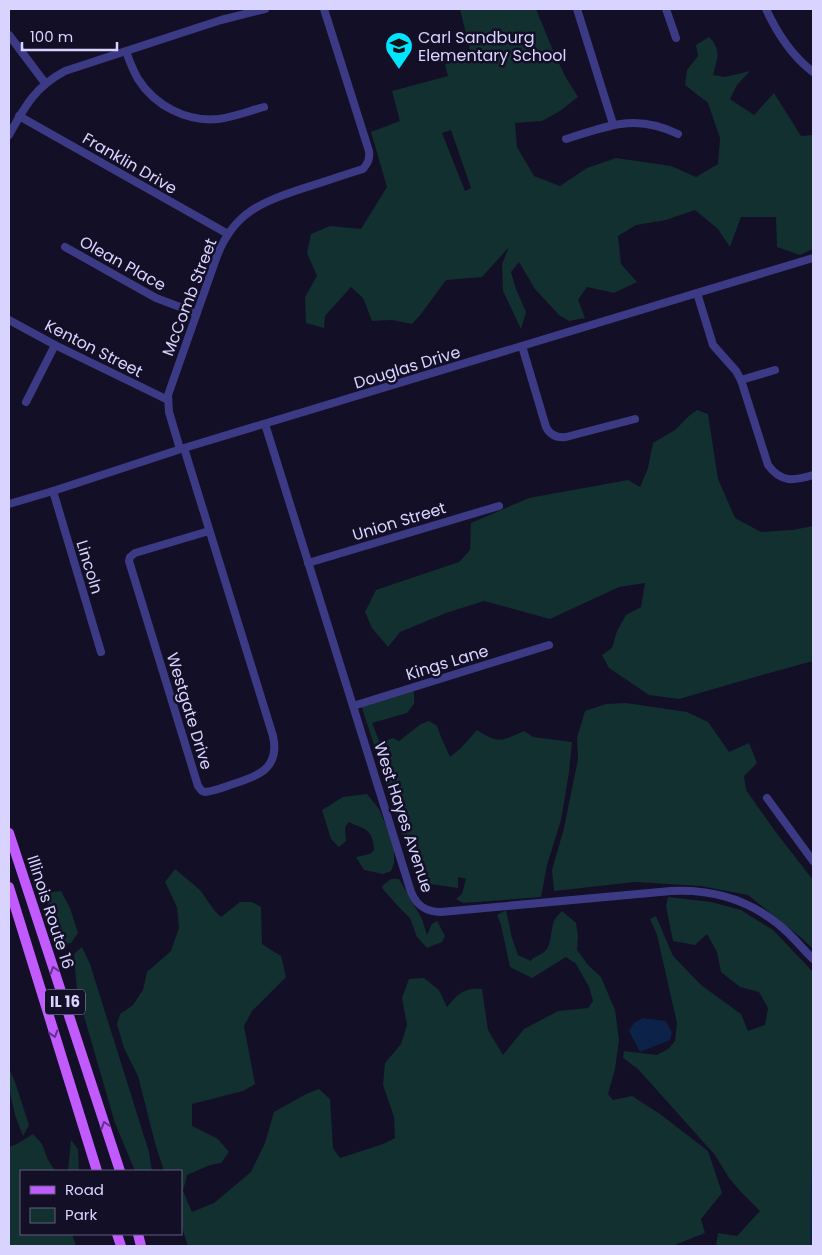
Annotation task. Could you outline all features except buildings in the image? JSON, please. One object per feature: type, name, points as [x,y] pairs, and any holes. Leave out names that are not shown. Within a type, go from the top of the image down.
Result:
[{"type":"main road","name":"Illinois Route 16","points":[[9,833],[120,1170]]},
{"type":"main road","name":"Illinois Route 16","points":[[9,887],[97,1170]]},
{"type":"street","points":[[9,134],[29,101],[45,83],[65,71],[221,20],[266,9]]},
{"type":"street","name":"McComb Street","points":[[182,449],[168,412],[170,386],[217,256],[228,234],[246,214],[266,201],[363,169],[368,164],[369,151],[324,9]]},
{"type":"street","points":[[577,9],[613,124]]},
{"type":"street","points":[[666,9],[676,38]]},
{"type":"street","points":[[766,9],[785,44],[800,62],[813,72]]},
{"type":"street","points":[[9,36],[45,83]]},
{"type":"street","points":[[126,50],[133,70],[145,88],[162,104],[181,114],[205,119],[218,119],[264,107]]},
{"type":"street","name":"Franklin Drive","points":[[19,116],[228,234]]},
{"type":"street","points":[[566,139],[613,124],[630,122],[651,124],[678,134]]},
{"type":"street","name":"Olean Place","points":[[65,247],[143,292],[196,313]]},
{"type":"street","name":"Douglas Drive","points":[[9,504],[182,449],[813,258]]},
{"type":"street","points":[[697,294],[713,345],[736,371],[741,380],[765,459],[772,471],[783,478],[796,480],[813,475]]},
{"type":"street","name":"Kenton Street","points":[[9,320],[55,345],[168,400]]},
{"type":"street","points":[[26,402],[55,345]]},
{"type":"street","points":[[522,346],[546,427],[552,434],[561,438],[635,419]]},
{"type":"street","points":[[741,380],[775,370]]},
{"type":"street","name":"West Hayes Avenue","points":[[265,424],[411,892],[422,908],[441,912],[671,891],[701,891],[727,896],[756,909],[779,925],[813,959]]},
{"type":"street","name":"Westgate Drive","points":[[182,449],[210,531],[275,745],[274,753],[268,766],[257,776],[205,792],[198,786],[129,561],[130,557],[135,553],[210,531]]},
{"type":"street","name":"Lincoln","points":[[53,491],[101,652]]},
{"type":"street","name":"Union Street","points":[[308,563],[499,506]]},
{"type":"street","name":"Kings Lane","points":[[353,706],[550,644]]},
{"type":"street","points":[[767,798],[813,861]]},
{"type":"green space","points":[[460,9],[536,9],[554,53],[578,97],[560,111],[542,121],[515,123],[517,147],[534,176],[560,186],[587,168],[616,158],[671,166],[696,177],[718,164],[720,138],[708,103],[685,85],[687,70],[698,56],[696,45],[709,37],[717,50],[717,60],[713,75],[725,77],[750,71],[737,85],[730,99],[754,115],[774,93],[801,136],[813,135],[813,249],[800,255],[777,247],[776,217],[741,217],[730,247],[718,229],[695,210],[666,220],[636,225],[618,236],[621,264],[637,282],[614,293],[587,287],[578,300],[585,318],[569,321],[559,315],[535,289],[519,262],[511,272],[526,312],[521,329],[503,291],[502,264],[509,247],[482,277],[446,280],[412,324],[392,320],[372,321],[363,298],[351,287],[325,316],[324,328],[306,323],[305,297],[317,276],[307,253],[311,234],[330,226],[361,229],[387,187],[371,132],[400,121],[392,91],[448,76],[445,64],[472,58]],"holes":[[[451,130],[471,188],[465,191],[442,133]]]},
{"type":"green space","points":[[697,410],[708,414],[718,479],[735,518],[761,532],[792,530],[813,526],[813,661],[679,699],[649,695],[609,668],[602,655],[612,648],[617,631],[626,615],[641,607],[645,583],[619,587],[550,619],[484,601],[446,613],[400,632],[388,647],[372,628],[365,612],[376,590],[459,562],[470,550],[471,523],[529,498],[628,480],[640,487],[648,468],[653,443],[675,430]]},
{"type":"green space","points":[[414,690],[414,704],[407,713],[372,723],[380,743],[393,738],[399,741],[421,724],[429,721],[437,726],[450,757],[477,730],[500,740],[524,731],[533,737],[572,742],[561,820],[547,865],[541,897],[463,903],[456,899],[462,894],[466,879],[458,877],[458,888],[430,884],[419,886],[413,856],[403,836],[381,770],[391,767],[375,748],[361,705]]},
{"type":"green space","points":[[626,703],[687,712],[708,722],[729,752],[749,743],[757,763],[744,776],[746,790],[813,880],[813,949],[748,895],[701,886],[635,882],[554,891],[552,870],[564,828],[578,759],[577,738],[585,711],[606,704]]},
{"type":"green space","points":[[367,794],[379,809],[394,845],[394,863],[391,871],[383,874],[364,870],[356,857],[370,854],[374,850],[372,838],[368,831],[349,822],[345,827],[346,841],[339,847],[331,839],[322,810],[343,797]]},
{"type":"green space","points":[[175,869],[200,890],[221,917],[240,902],[252,902],[261,907],[262,944],[281,956],[286,977],[252,1011],[244,1026],[255,1084],[243,1091],[192,1104],[192,1126],[218,1139],[229,1152],[221,1163],[210,1165],[187,1175],[183,1191],[192,1212],[214,1203],[251,1172],[265,1143],[274,1112],[319,1089],[330,1099],[333,1148],[340,1158],[383,1144],[395,1138],[394,1117],[383,1085],[385,1063],[401,1044],[407,1025],[402,998],[409,979],[424,978],[439,990],[447,1007],[462,992],[470,989],[482,989],[488,1030],[503,1055],[524,1029],[558,1011],[588,1008],[593,1001],[589,987],[576,964],[566,957],[532,978],[510,967],[497,915],[506,910],[518,955],[531,961],[548,948],[554,921],[562,911],[576,923],[577,950],[588,965],[601,977],[615,1010],[619,1040],[615,1069],[608,1094],[613,1100],[632,1096],[660,1114],[708,1151],[722,1193],[701,1219],[705,1233],[672,1246],[188,1246],[182,1228],[182,1170],[164,1170],[138,1076],[124,1048],[117,1024],[120,1014],[133,1005],[143,990],[147,972],[171,951],[179,928],[177,907],[165,882]]},
{"type":"green space","points":[[391,879],[399,879],[422,919],[427,935],[432,924],[437,921],[445,936],[442,942],[427,948],[417,937],[410,918],[382,888]]},
{"type":"green space","points":[[61,891],[70,908],[78,933],[71,943],[66,944],[56,937],[48,910],[47,893]]},
{"type":"green space","points":[[668,897],[711,902],[741,910],[773,930],[813,972],[813,1246],[716,1246],[718,1233],[737,1236],[760,1211],[729,1178],[715,1155],[638,1069],[623,1058],[624,1051],[657,1055],[668,1049],[675,1041],[677,1023],[657,935],[650,919],[656,916],[673,956],[701,985],[741,1014],[748,1031],[765,1025],[768,1008],[759,992],[740,987],[721,972],[717,952],[707,934],[695,945],[673,941],[666,906]]},
{"type":"green space","points":[[82,947],[90,964],[149,1152],[152,1170],[135,1170],[115,1123],[77,992],[74,954]]},
{"type":"green space","points":[[9,1068],[29,1125],[23,1136],[15,1115],[9,1088]]},
{"type":"green space","points":[[33,1134],[42,1144],[54,1170],[20,1170],[20,1235],[72,1235],[76,1246],[9,1246],[9,1147]]},
{"type":"green space","points":[[71,1140],[78,1149],[79,1170],[68,1170]]},
{"type":"water","points":[[643,1018],[666,1021],[672,1033],[670,1040],[640,1052],[629,1031],[634,1023]]},
{"type":"waterway","points":[[811,1246],[813,1156]]},
{"type":"place","name":"Carl Sandburg Elementary School","points":[[399,70]]}]
